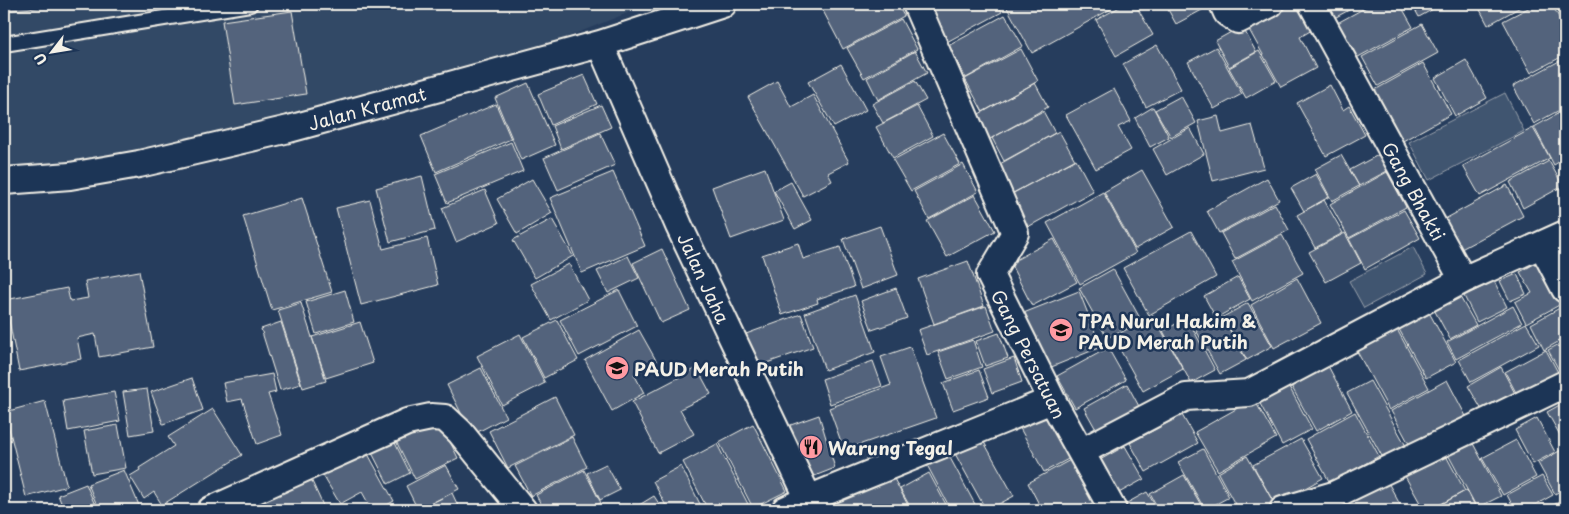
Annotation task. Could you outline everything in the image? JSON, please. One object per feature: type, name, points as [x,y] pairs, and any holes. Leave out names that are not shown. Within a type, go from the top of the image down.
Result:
[{"type":"street","name":"Jalan Kramat","points":[[4,181],[70,176],[139,164],[289,129],[600,44],[723,4]]},
{"type":"street","name":"Gang Persatuan","points":[[916,4],[1015,233],[990,275],[1052,400],[1113,510]]},
{"type":"street","points":[[1223,4],[1227,12],[1238,20],[1270,4]]},
{"type":"street","name":"Gang Bhakti","points":[[1312,4],[1463,280]]},
{"type":"street","name":"Jalan Jaha","points":[[600,44],[680,226],[811,504]]},
{"type":"street","points":[[1081,452],[1186,397],[1249,393],[1463,280],[1565,234]]},
{"type":"street","points":[[1542,245],[1565,289]]},
{"type":"street","points":[[1283,510],[1334,495],[1565,384]]},
{"type":"street","points":[[785,510],[811,504],[1052,400]]},
{"type":"street","points":[[211,510],[408,422],[431,417],[445,418],[460,432],[523,510]]},
{"type":"lane","points":[[4,44],[250,4]]},
{"type":"shaded area","points":[[4,4],[650,4],[467,77],[185,154],[4,169]]},
{"type":"shaded area","points":[[1505,93],[1524,131],[1429,180],[1409,142]]},
{"type":"shaded area","points":[[1413,247],[1427,274],[1364,308],[1349,281]]},
{"type":"building","points":[[4,4],[71,4],[4,11]]},
{"type":"building","points":[[827,4],[897,4],[904,16],[843,49],[821,7]]},
{"type":"building","points":[[929,4],[998,4],[1002,12],[943,44]]},
{"type":"building","points":[[1005,4],[1108,4],[1111,9],[1032,53]]},
{"type":"building","points":[[1125,4],[1135,4],[1153,35],[1116,56],[1096,20]]},
{"type":"building","points":[[1165,4],[1213,4],[1176,24]]},
{"type":"building","points":[[1298,4],[1312,30],[1300,37],[1316,68],[1281,87],[1247,26],[1283,6],[1284,9]]},
{"type":"building","points":[[1317,4],[1360,4],[1327,22]]},
{"type":"building","points":[[1372,4],[1400,4],[1413,27],[1349,62],[1330,27]]},
{"type":"building","points":[[1412,4],[1442,4],[1419,17]]},
{"type":"building","points":[[1477,4],[1526,4],[1488,25]]},
{"type":"building","points":[[1536,4],[1552,4],[1565,29],[1565,55],[1531,73],[1503,21]]},
{"type":"building","points":[[292,11],[306,94],[235,105],[222,21]]},
{"type":"building","points":[[1005,15],[1023,46],[966,78],[948,46]]},
{"type":"building","points":[[901,19],[917,49],[864,78],[847,48]]},
{"type":"building","points":[[1422,24],[1438,53],[1378,86],[1362,57]]},
{"type":"building","points":[[1242,26],[1256,52],[1229,67],[1215,41]]},
{"type":"building","points":[[1157,45],[1181,89],[1146,107],[1123,64]]},
{"type":"building","points":[[1216,47],[1242,94],[1214,109],[1188,62]]},
{"type":"building","points":[[1021,49],[1038,81],[983,112],[965,79]]},
{"type":"building","points":[[915,51],[927,73],[878,100],[867,78]]},
{"type":"building","points":[[1259,51],[1276,81],[1246,98],[1229,68]]},
{"type":"building","points":[[1563,59],[1565,63],[1565,107],[1534,124],[1513,86]]},
{"type":"building","points":[[1466,60],[1487,98],[1455,116],[1435,78]]},
{"type":"building","points":[[1423,63],[1451,114],[1401,142],[1373,91]]},
{"type":"building","points":[[841,64],[866,110],[834,127],[808,82]]},
{"type":"building","points":[[584,75],[597,104],[551,125],[538,94]]},
{"type":"building","points":[[777,81],[791,107],[813,95],[849,162],[828,173],[832,181],[803,196],[748,97]]},
{"type":"building","points":[[915,81],[926,100],[883,123],[872,104]]},
{"type":"building","points":[[528,83],[555,145],[521,160],[495,98]]},
{"type":"building","points":[[1035,83],[1048,107],[990,139],[977,115]]},
{"type":"building","points":[[1330,85],[1343,110],[1349,106],[1365,135],[1326,156],[1297,103]]},
{"type":"building","points":[[1114,89],[1131,121],[1118,127],[1131,150],[1096,169],[1066,115]]},
{"type":"building","points":[[1181,96],[1196,123],[1171,137],[1155,110]]},
{"type":"building","points":[[496,104],[511,139],[436,172],[421,136]]},
{"type":"building","points":[[601,105],[611,127],[561,149],[552,126]]},
{"type":"building","points":[[917,106],[933,136],[893,158],[876,127]]},
{"type":"building","points":[[1153,107],[1169,137],[1150,147],[1135,118]]},
{"type":"building","points":[[1043,111],[1055,133],[1004,161],[992,138]]},
{"type":"building","points":[[1561,112],[1565,119],[1565,158],[1554,165],[1534,127]]},
{"type":"building","points":[[1218,116],[1222,133],[1252,125],[1264,168],[1213,181],[1198,121]]},
{"type":"building","points":[[1190,128],[1204,154],[1167,175],[1153,149]]},
{"type":"building","points":[[1533,128],[1550,158],[1480,196],[1463,166]]},
{"type":"building","points":[[1059,131],[1075,160],[1013,193],[998,165]]},
{"type":"building","points":[[600,133],[615,165],[558,190],[544,158]]},
{"type":"building","points":[[943,133],[960,164],[911,191],[893,160]]},
{"type":"building","points":[[511,142],[523,171],[447,203],[435,174]]},
{"type":"building","points":[[1380,154],[1389,170],[1359,186],[1350,170]]},
{"type":"building","points":[[1341,155],[1359,186],[1332,201],[1315,169]]},
{"type":"building","points":[[1076,159],[1093,191],[1026,228],[1008,196]]},
{"type":"building","points":[[1549,161],[1563,186],[1523,208],[1510,182]]},
{"type":"building","points":[[963,164],[978,192],[929,219],[914,191]]},
{"type":"building","points":[[765,168],[784,220],[731,239],[712,187]]},
{"type":"building","points":[[1142,170],[1174,227],[1135,249],[1104,192]]},
{"type":"building","points":[[613,172],[645,246],[582,273],[550,198]]},
{"type":"building","points":[[1387,172],[1406,207],[1349,238],[1330,204]]},
{"type":"building","points":[[1316,174],[1329,197],[1304,211],[1291,188]]},
{"type":"building","points":[[422,176],[435,230],[390,242],[376,188]]},
{"type":"building","points":[[1267,178],[1279,200],[1219,233],[1207,211]]},
{"type":"building","points":[[532,179],[552,213],[517,234],[497,199]]},
{"type":"building","points":[[791,182],[812,220],[795,229],[774,191]]},
{"type":"building","points":[[1507,185],[1523,216],[1450,255],[1434,225]]},
{"type":"building","points":[[485,190],[499,223],[456,242],[442,208]]},
{"type":"building","points":[[1103,192],[1136,253],[1080,284],[1047,223]]},
{"type":"building","points":[[975,195],[995,231],[947,257],[927,221]]},
{"type":"building","points":[[302,198],[332,292],[272,310],[243,216]]},
{"type":"building","points":[[370,200],[383,249],[427,238],[438,285],[361,305],[336,208]]},
{"type":"building","points":[[1324,200],[1343,233],[1315,248],[1297,215]]},
{"type":"building","points":[[1275,204],[1289,230],[1235,259],[1221,233]]},
{"type":"building","points":[[1404,210],[1420,238],[1365,269],[1349,239]]},
{"type":"building","points":[[552,219],[573,256],[535,278],[513,240]]},
{"type":"building","points":[[880,226],[898,275],[861,289],[843,239]]},
{"type":"building","points":[[1191,231],[1216,277],[1149,315],[1123,268]]},
{"type":"building","points":[[1345,233],[1361,263],[1326,282],[1309,252]]},
{"type":"building","points":[[1282,235],[1303,273],[1252,301],[1232,262]]},
{"type":"building","points":[[1054,239],[1077,282],[1032,306],[1010,263]]},
{"type":"building","points":[[798,243],[803,259],[840,247],[854,287],[817,299],[818,303],[782,315],[762,255]]},
{"type":"building","points":[[662,249],[690,310],[661,323],[633,263]]},
{"type":"building","points":[[628,256],[639,278],[608,293],[597,271]]},
{"type":"building","points":[[1543,259],[1565,302],[1526,323],[1515,302],[1532,293],[1520,272]]},
{"type":"building","points":[[968,261],[984,306],[934,324],[918,279]]},
{"type":"building","points":[[569,264],[588,300],[551,320],[531,284]]},
{"type":"building","points":[[1113,269],[1141,320],[1107,338],[1079,288]]},
{"type":"building","points":[[139,271],[153,347],[99,357],[95,334],[77,338],[81,359],[19,371],[5,300],[67,288],[70,301],[88,298],[85,281]]},
{"type":"building","points":[[1517,274],[1526,294],[1510,301],[1500,281]]},
{"type":"building","points":[[1238,277],[1250,299],[1216,318],[1204,296]]},
{"type":"building","points":[[1297,278],[1321,323],[1274,348],[1251,305]]},
{"type":"building","points":[[1494,281],[1507,307],[1477,322],[1464,296]]},
{"type":"building","points":[[896,288],[907,318],[872,330],[861,301]]},
{"type":"building","points":[[345,290],[354,322],[316,334],[306,302]]},
{"type":"building","points":[[619,290],[637,326],[579,356],[560,320]]},
{"type":"building","points":[[1456,290],[1476,325],[1450,339],[1431,304]]},
{"type":"building","name":"TPA Nurul Hakim & PAUD Merah Putih","points":[[1079,291],[1101,347],[1044,370],[1021,314]]},
{"type":"building","points":[[855,295],[875,352],[825,370],[805,313]]},
{"type":"building","points":[[301,303],[326,381],[303,388],[278,310]]},
{"type":"building","points":[[1248,303],[1272,346],[1247,360],[1223,317]]},
{"type":"building","points":[[1425,305],[1456,362],[1426,378],[1395,322]]},
{"type":"building","points":[[1565,305],[1565,338],[1544,350],[1531,324]]},
{"type":"building","points":[[986,306],[995,331],[927,355],[918,330]]},
{"type":"building","points":[[1513,306],[1522,323],[1456,359],[1447,342]]},
{"type":"building","points":[[801,314],[813,347],[758,366],[746,334]]},
{"type":"building","points":[[1153,315],[1183,369],[1143,391],[1113,337]]},
{"type":"building","points":[[1222,316],[1246,360],[1220,374],[1196,330]]},
{"type":"building","points":[[1187,318],[1215,370],[1191,383],[1163,331]]},
{"type":"building","points":[[557,320],[578,360],[544,378],[523,337]]},
{"type":"building","points":[[281,322],[301,384],[280,390],[261,329]]},
{"type":"building","points":[[360,322],[373,363],[326,378],[312,337]]},
{"type":"building","points":[[1393,322],[1429,388],[1389,410],[1353,344]]},
{"type":"building","points":[[1526,323],[1539,345],[1471,382],[1459,360]]},
{"type":"building","name":"PAUD Merah Putih","points":[[639,330],[657,362],[634,374],[644,393],[612,411],[585,360]]},
{"type":"building","points":[[999,333],[1008,358],[985,366],[976,341]]},
{"type":"building","points":[[520,334],[545,383],[502,405],[477,356]]},
{"type":"building","points":[[973,340],[982,367],[948,379],[938,352]]},
{"type":"building","points":[[1565,341],[1565,378],[1564,379],[1548,350]]},
{"type":"building","points":[[910,347],[936,418],[844,450],[829,408],[891,385],[881,357]]},
{"type":"building","points":[[1108,348],[1126,380],[1075,408],[1057,376]]},
{"type":"building","points":[[1546,350],[1561,378],[1520,400],[1505,372]]},
{"type":"building","points":[[1014,358],[1022,382],[992,393],[983,369]]},
{"type":"building","points":[[873,361],[882,386],[830,404],[822,379]]},
{"type":"building","points":[[1326,362],[1352,411],[1316,431],[1289,382]]},
{"type":"building","points":[[1501,367],[1518,399],[1486,417],[1468,386]]},
{"type":"building","points":[[481,368],[506,417],[472,435],[447,385]]},
{"type":"building","points":[[697,368],[711,394],[680,409],[694,434],[658,453],[632,402]]},
{"type":"building","points":[[979,370],[989,397],[953,410],[943,383]]},
{"type":"building","points":[[272,374],[276,392],[268,394],[282,435],[257,444],[242,399],[227,402],[223,383]]},
{"type":"building","points":[[192,378],[203,410],[163,424],[151,392]]},
{"type":"building","points":[[1447,380],[1469,422],[1414,453],[1391,411]]},
{"type":"building","points":[[1370,381],[1406,446],[1383,458],[1347,393]]},
{"type":"building","points":[[1287,383],[1312,429],[1282,445],[1257,398]]},
{"type":"building","points":[[1127,384],[1141,410],[1098,433],[1084,408]]},
{"type":"building","points":[[147,389],[154,431],[130,435],[123,392]]},
{"type":"building","points":[[114,392],[120,421],[68,431],[63,401]]},
{"type":"building","points":[[555,397],[574,435],[508,468],[489,431]]},
{"type":"building","points":[[1254,399],[1276,438],[1218,471],[1195,432]]},
{"type":"building","points":[[45,401],[67,486],[26,497],[5,412]]},
{"type":"building","points":[[1565,402],[1565,444],[1547,412]]},
{"type":"building","points":[[1045,406],[1072,457],[1044,472],[1016,421]]},
{"type":"building","points":[[213,409],[242,455],[162,505],[154,492],[144,499],[130,476],[140,470],[139,468],[174,446],[168,437]]},
{"type":"building","points":[[1355,412],[1379,456],[1330,483],[1306,439]]},
{"type":"building","name":"Warung Tegal","points":[[819,415],[835,468],[807,479],[785,427]]},
{"type":"building","points":[[1182,415],[1198,443],[1146,472],[1130,443]]},
{"type":"building","points":[[1537,418],[1555,452],[1533,464],[1515,430]]},
{"type":"building","points":[[439,419],[458,458],[415,479],[396,441]]},
{"type":"building","points":[[753,424],[787,491],[753,508],[719,442]]},
{"type":"building","points":[[118,425],[126,468],[92,474],[84,431]]},
{"type":"building","points":[[391,435],[410,473],[388,484],[369,447]]},
{"type":"building","points":[[980,435],[1014,496],[988,510],[986,510],[953,450]]},
{"type":"building","points":[[1469,436],[1501,496],[1477,508],[1445,449]]},
{"type":"building","points":[[572,437],[587,467],[531,496],[515,466]]},
{"type":"building","points":[[1301,439],[1323,478],[1275,505],[1253,465]]},
{"type":"building","points":[[1516,440],[1536,477],[1503,495],[1482,458]]},
{"type":"building","points":[[717,444],[748,504],[736,510],[708,510],[683,462]]},
{"type":"building","points":[[363,445],[394,501],[378,510],[372,510],[362,492],[340,504],[321,472]]},
{"type":"building","points":[[1125,446],[1144,479],[1117,494],[1098,461]]},
{"type":"building","points":[[1203,449],[1229,497],[1205,510],[1178,462]]},
{"type":"building","points":[[1563,449],[1565,452],[1565,488],[1555,494],[1538,463]]},
{"type":"building","points":[[948,454],[978,510],[951,510],[927,465]]},
{"type":"building","points":[[1445,454],[1465,491],[1430,510],[1424,510],[1405,476]]},
{"type":"building","points":[[1247,456],[1274,503],[1261,510],[1238,510],[1218,473]]},
{"type":"building","points":[[1072,459],[1096,502],[1082,510],[1042,510],[1028,483]]},
{"type":"building","points":[[606,464],[620,490],[600,500],[587,473]]},
{"type":"building","points":[[446,465],[459,489],[418,510],[406,486]]},
{"type":"building","points":[[681,466],[703,510],[668,510],[653,481]]},
{"type":"building","points":[[124,470],[141,510],[99,510],[88,484]]},
{"type":"building","points":[[584,470],[601,503],[586,510],[544,510],[536,495]]},
{"type":"building","points":[[891,473],[909,507],[903,510],[839,510],[835,504]]},
{"type":"building","points":[[929,473],[949,510],[912,510],[900,489]]},
{"type":"building","points":[[1184,475],[1201,505],[1190,510],[1159,510],[1150,494]]},
{"type":"building","points":[[1542,476],[1553,495],[1526,510],[1515,510],[1507,495]]},
{"type":"building","points":[[310,477],[325,510],[256,510],[252,502]]},
{"type":"building","points":[[1385,477],[1403,510],[1354,510],[1347,498]]},
{"type":"building","points":[[86,484],[97,510],[64,510],[58,495]]},
{"type":"building","points":[[1467,490],[1477,510],[1431,510]]},
{"type":"building","points":[[1147,492],[1158,510],[1116,509]]},
{"type":"building","points":[[452,493],[460,510],[418,510]]},
{"type":"building","points":[[654,496],[663,510],[631,510]]},
{"type":"building","points":[[1343,496],[1351,510],[1317,510]]},
{"type":"building","points":[[1561,501],[1565,510],[1544,510]]},
{"type":"place","name":"TPA Nurul Hakim & PAUD Merah Putih","points":[[1061,330]]},
{"type":"place","name":"PAUD Merah Putih","points":[[617,368]]},
{"type":"place","name":"Warung Tegal","points":[[811,447]]}]
